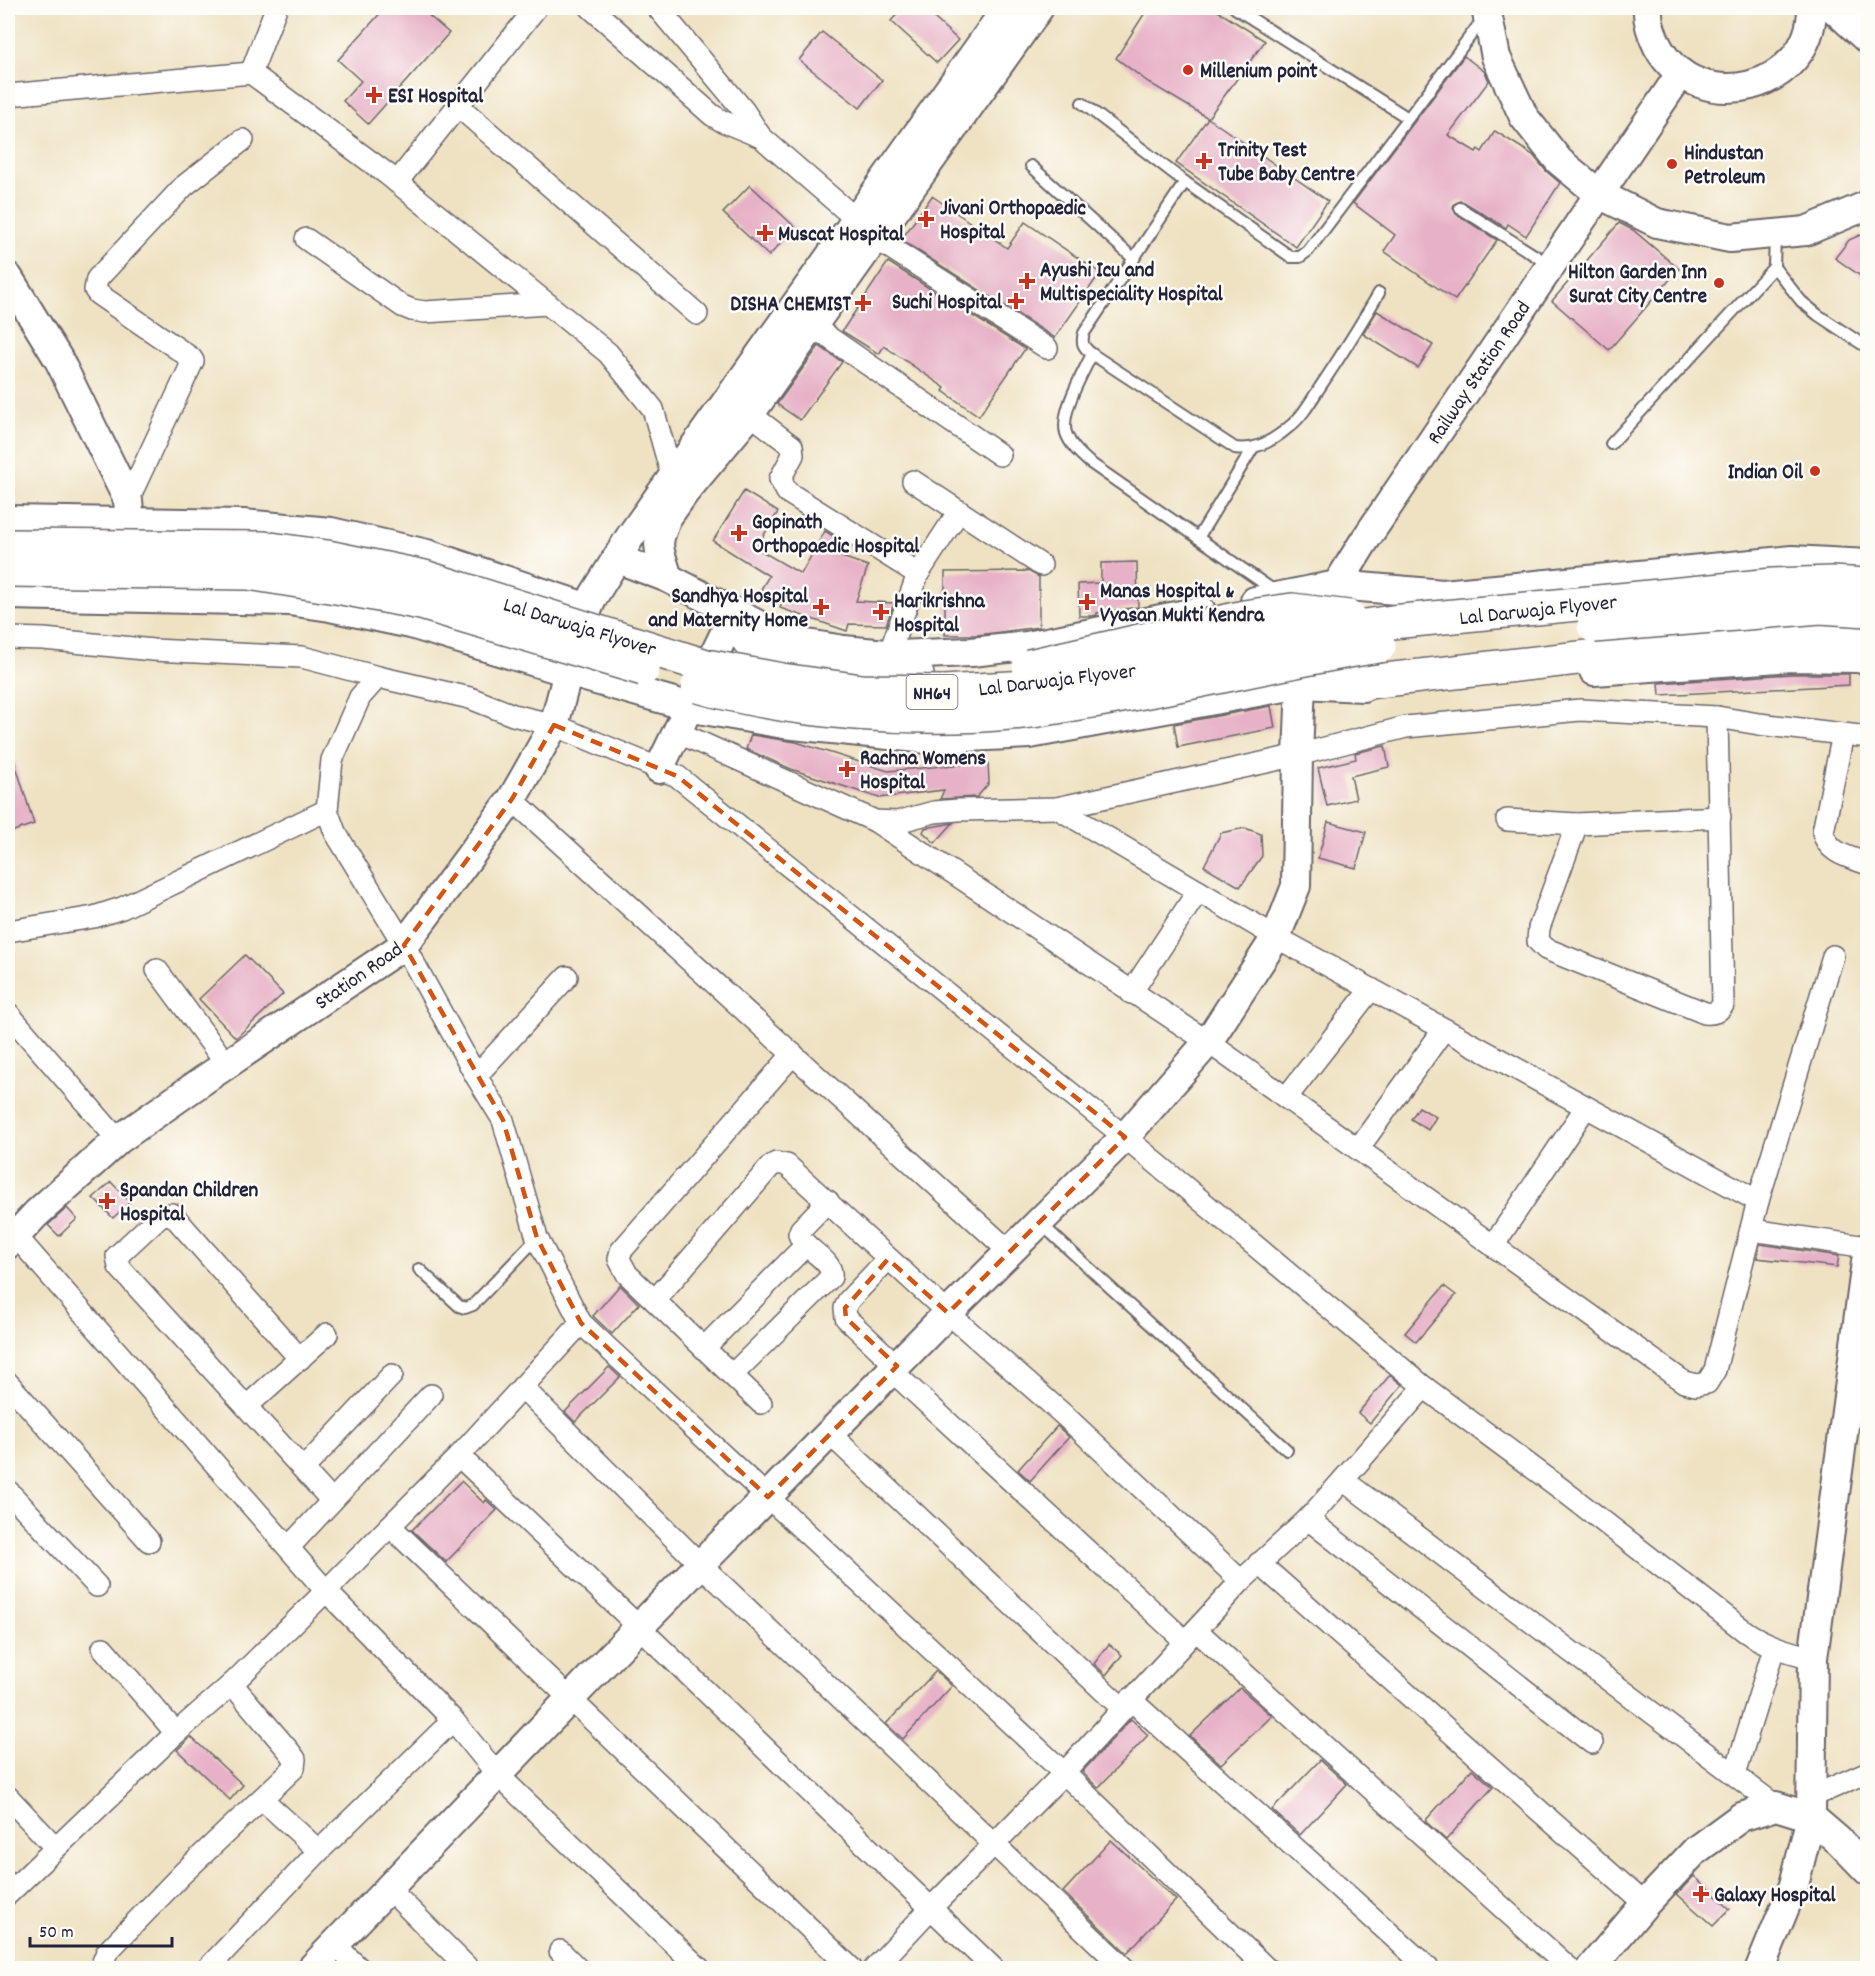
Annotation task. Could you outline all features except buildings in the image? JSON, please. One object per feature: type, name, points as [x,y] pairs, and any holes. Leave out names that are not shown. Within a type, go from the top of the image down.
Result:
[{"type":"highway","name":"Lal Darwaja Flyover","points":[[8,546],[264,548],[327,557],[424,577],[706,666],[862,691],[944,692],[1027,687],[1126,673],[1286,638],[1392,622],[1773,585],[1831,583],[1868,585]]},
{"type":"highway","name":"Lal Darwaja Flyover","points":[[8,570],[248,573],[421,603],[701,687],[778,704],[856,712],[934,716],[1023,712],[1127,695],[1377,646],[1820,607],[1868,610]]},
{"type":"highway","points":[[734,614],[744,634],[757,651],[778,662],[867,673],[917,675],[977,672],[1040,665],[1244,617],[1292,610],[1392,622]]},
{"type":"highway","points":[[1320,616],[1323,644],[1330,663],[1344,680],[1359,683],[1719,642],[1824,634],[1868,638]]},
{"type":"street","points":[[251,73],[276,8]]},
{"type":"street","points":[[397,182],[536,8]]},
{"type":"street","points":[[591,8],[712,114],[722,121],[761,137]]},
{"type":"street","points":[[658,8],[744,111],[761,137],[865,229],[1047,348]]},
{"type":"street","points":[[668,578],[659,544],[666,519],[685,492],[750,414],[812,326],[865,229],[1007,8]]},
{"type":"street","points":[[865,229],[1039,8]]},
{"type":"street","points":[[1648,8],[1652,35],[1664,56],[1681,73],[1702,85],[1726,89],[1751,86],[1773,77],[1792,61],[1805,40],[1812,8]]},
{"type":"street","points":[[1487,10],[1496,57],[1524,117],[1559,161],[1599,194],[1657,223],[1730,238],[1806,231],[1868,205]]},
{"type":"street","points":[[1842,11],[1868,40]]},
{"type":"street","points":[[8,95],[251,73],[397,182],[608,352],[653,409],[672,476]]},
{"type":"street","name":"Railway Station Road","points":[[312,1968],[639,1627],[1038,1222],[1125,1137],[1208,1042],[1276,937],[1296,886],[1301,684],[1314,647],[1320,616],[1337,585],[1681,73]]},
{"type":"street","points":[[457,105],[697,314]]},
{"type":"street","points":[[129,512],[193,361],[98,294],[95,285],[97,279],[184,186],[243,140]]},
{"type":"street","name":"Station Road","points":[[10,1236],[118,1140],[404,945],[512,799],[554,725],[567,672],[594,595],[672,476],[865,229]]},
{"type":"street","points":[[306,239],[402,306],[412,310],[425,312],[548,304]]},
{"type":"street","points":[[8,277],[59,360],[129,512]]},
{"type":"street","points":[[812,326],[1000,455]]},
{"type":"street","points":[[750,414],[792,446],[793,455],[780,479],[787,492],[918,574]]},
{"type":"street","points":[[912,481],[1041,565]]},
{"type":"street","points":[[889,654],[918,574],[959,511]]},
{"type":"street","points":[[8,520],[129,512],[331,532],[427,554],[588,608]]},
{"type":"street","points":[[304,603],[294,585],[292,564],[296,547],[309,530]]},
{"type":"street","points":[[341,609],[359,594],[372,574],[374,561],[365,540]]},
{"type":"street","points":[[618,559],[668,578],[789,641],[844,650],[889,654],[971,652],[1027,646],[1337,585],[1443,594],[1792,560],[1868,564]]},
{"type":"street","points":[[8,596],[304,603],[411,624],[567,672],[689,706],[784,724],[927,739],[1030,734],[1301,684],[1373,687],[1792,657],[1868,660]]},
{"type":"street","points":[[659,769],[734,614]]},
{"type":"street","points":[[8,638],[44,639],[153,650],[302,657],[470,698],[513,715],[554,725],[677,776],[1125,1137],[1424,1387],[1560,1488],[1746,1632],[1774,1648],[1813,1658]]},
{"type":"street","points":[[378,676],[360,697],[332,760],[327,810],[334,831],[404,945],[476,1076],[503,1120],[537,1238],[581,1323],[1064,1773],[1266,1968]]},
{"type":"street","points":[[875,821],[897,822],[934,812],[958,810],[1057,808],[1298,755],[1406,727],[1568,711],[1680,713],[1868,737]]},
{"type":"street","points":[[1577,824],[1539,928],[1538,941],[1546,949],[1705,1013],[1713,1014],[1723,1005],[1717,717]]},
{"type":"street","points":[[677,732],[875,821],[1208,1042],[1684,1382],[1696,1385],[1707,1383],[1715,1370],[1758,1201],[1833,956]]},
{"type":"street","points":[[1843,734],[1823,832],[1826,842],[1835,852],[1868,864]]},
{"type":"street","points":[[512,799],[1010,1252]]},
{"type":"street","points":[[1057,808],[1276,937],[1758,1201]]},
{"type":"street","points":[[8,931],[94,917],[122,908],[327,810]]},
{"type":"street","points":[[1506,820],[1577,824],[1720,817]]},
{"type":"street","points":[[1131,993],[1198,891]]},
{"type":"street","points":[[156,970],[227,1065]]},
{"type":"street","points":[[476,1076],[567,977]]},
{"type":"street","points":[[1286,1098],[1371,989]]},
{"type":"street","points":[[8,1013],[118,1140]]},
{"type":"street","points":[[1358,1149],[1444,1029]]},
{"type":"street","points":[[761,1403],[627,1274],[619,1259],[621,1251],[793,1054]]},
{"type":"street","points":[[1493,1246],[1586,1107]]},
{"type":"street","points":[[655,1300],[770,1167],[776,1163],[787,1165],[888,1259],[1065,1416],[1241,1581]]},
{"type":"street","points":[[732,1375],[831,1277],[832,1271],[829,1266],[800,1238],[801,1228],[828,1201]]},
{"type":"street","points":[[300,1359],[172,1214],[161,1215],[117,1256],[119,1267],[332,1501]]},
{"type":"street","points":[[1752,1230],[1868,1247],[1813,1658],[1811,1807],[1794,1885],[1760,1968]]},
{"type":"street","points":[[10,1236],[326,1591],[453,1720],[497,1774],[699,1968]]},
{"type":"street","points":[[704,1348],[806,1245]]},
{"type":"street","points":[[888,1259],[844,1308],[846,1318],[894,1369],[1190,1636],[1569,1968]]},
{"type":"street","points":[[8,1894],[176,1733],[232,1684],[326,1591],[459,1456],[581,1323]]},
{"type":"street","points":[[247,1406],[327,1334]]},
{"type":"street","points":[[303,1469],[392,1376]]},
{"type":"street","points":[[8,1383],[149,1541]]},
{"type":"street","points":[[522,1387],[701,1564],[1124,1968]]},
{"type":"street","points":[[875,1968],[1064,1773],[1241,1581],[1308,1519],[1424,1387]]},
{"type":"street","points":[[289,1547],[431,1395]]},
{"type":"street","points":[[830,1434],[1126,1704],[1428,1968]]},
{"type":"street","points":[[459,1456],[993,1968]]},
{"type":"street","points":[[1343,1480],[1776,1806]]},
{"type":"street","points":[[8,1491],[97,1586]]},
{"type":"street","points":[[1308,1519],[1592,1743]]},
{"type":"street","points":[[390,1526],[850,1968]]},
{"type":"street","points":[[1259,1563],[1646,1904]]},
{"type":"street","points":[[103,1648],[176,1733]]},
{"type":"street","points":[[1735,1774],[1774,1648]]},
{"type":"street","points":[[104,1968],[103,1962],[107,1952],[183,1873],[294,1768],[295,1760],[232,1684]]},
{"type":"street","points":[[208,1968],[319,1851],[453,1720]]},
{"type":"street","points":[[1591,1968],[1696,1850],[1722,1830],[1741,1817],[1776,1806],[1811,1807],[1868,1772]]},
{"type":"street","points":[[8,1797],[56,1847]]},
{"type":"street","points":[[262,1799],[319,1851]]},
{"type":"street","points":[[1811,1807],[1868,1871]]},
{"type":"street","points":[[389,1889],[468,1968]]},
{"type":"street","points":[[335,1945],[359,1968]]},
{"type":"street","points":[[560,1951],[577,1968]]},
{"type":"lane","points":[[1235,8],[1408,118]]},
{"type":"lane","points":[[1082,103],[1185,182],[1291,257],[1300,257],[1308,251],[1487,10]]},
{"type":"lane","points":[[1031,166],[1134,259]]},
{"type":"lane","points":[[1185,182],[1084,333],[1082,341],[1084,348],[1092,354],[1235,448],[1253,448],[1269,441],[1290,427],[1350,344],[1379,293]]},
{"type":"lane","points":[[1460,208],[1550,265]]},
{"type":"lane","points":[[1611,444],[1774,267],[1776,233]]},
{"type":"lane","points":[[1774,267],[1801,301],[1868,348]]},
{"type":"lane","points":[[1092,354],[1066,413],[1066,432],[1074,448],[1089,462],[1281,596]]},
{"type":"lane","points":[[1197,538],[1253,448]]},
{"type":"lane","points":[[1038,1222],[1287,1450]]},
{"type":"lane","points":[[419,1269],[459,1306],[465,1308],[473,1305],[537,1238]]},
{"type":"highlighted area","points":[[554,725],[677,776],[1125,1137],[948,1313],[888,1259],[845,1308],[846,1318],[897,1366],[768,1497],[581,1323],[537,1238],[503,1120],[404,945],[512,799]]},
{"type":"place","name":"Millenium point","points":[[1188,70]]},
{"type":"place","name":"ESI Hospital","points":[[374,95]]},
{"type":"place","name":"Trinity Test Tube Baby Centre","points":[[1204,161]]},
{"type":"place","name":"Hindustan Petroleum","points":[[1672,164]]},
{"type":"place","name":"Jivani Orthopaedic Hospital","points":[[926,219]]},
{"type":"place","name":"Muscat Hospital","points":[[765,233]]},
{"type":"place","name":"Ayushi Icu and Multispeciality Hospital","points":[[1027,281]]},
{"type":"place","name":"Hilton Garden Inn Surat City Centre","points":[[1719,283]]},
{"type":"place","name":"Suchi Hospital","points":[[1016,301]]},
{"type":"place","name":"DISHA CHEMIST","points":[[863,303]]},
{"type":"place","name":"Indian Oil","points":[[1815,471]]},
{"type":"place","name":"Gopinath Orthopaedic Hospital","points":[[739,533]]},
{"type":"place","name":"Manas Hospital & Vyasan Mukti Kendra","points":[[1087,602]]},
{"type":"place","name":"Sandhya Hospital and Maternity Home","points":[[821,607]]},
{"type":"place","name":"Harikrishna Hospital","points":[[881,612]]},
{"type":"place","name":"Rachna Womens Hospital","points":[[847,769]]},
{"type":"place","name":"Spandan Children Hospital","points":[[107,1201]]},
{"type":"place","name":"Galaxy Hospital","points":[[1701,1894]]}]
